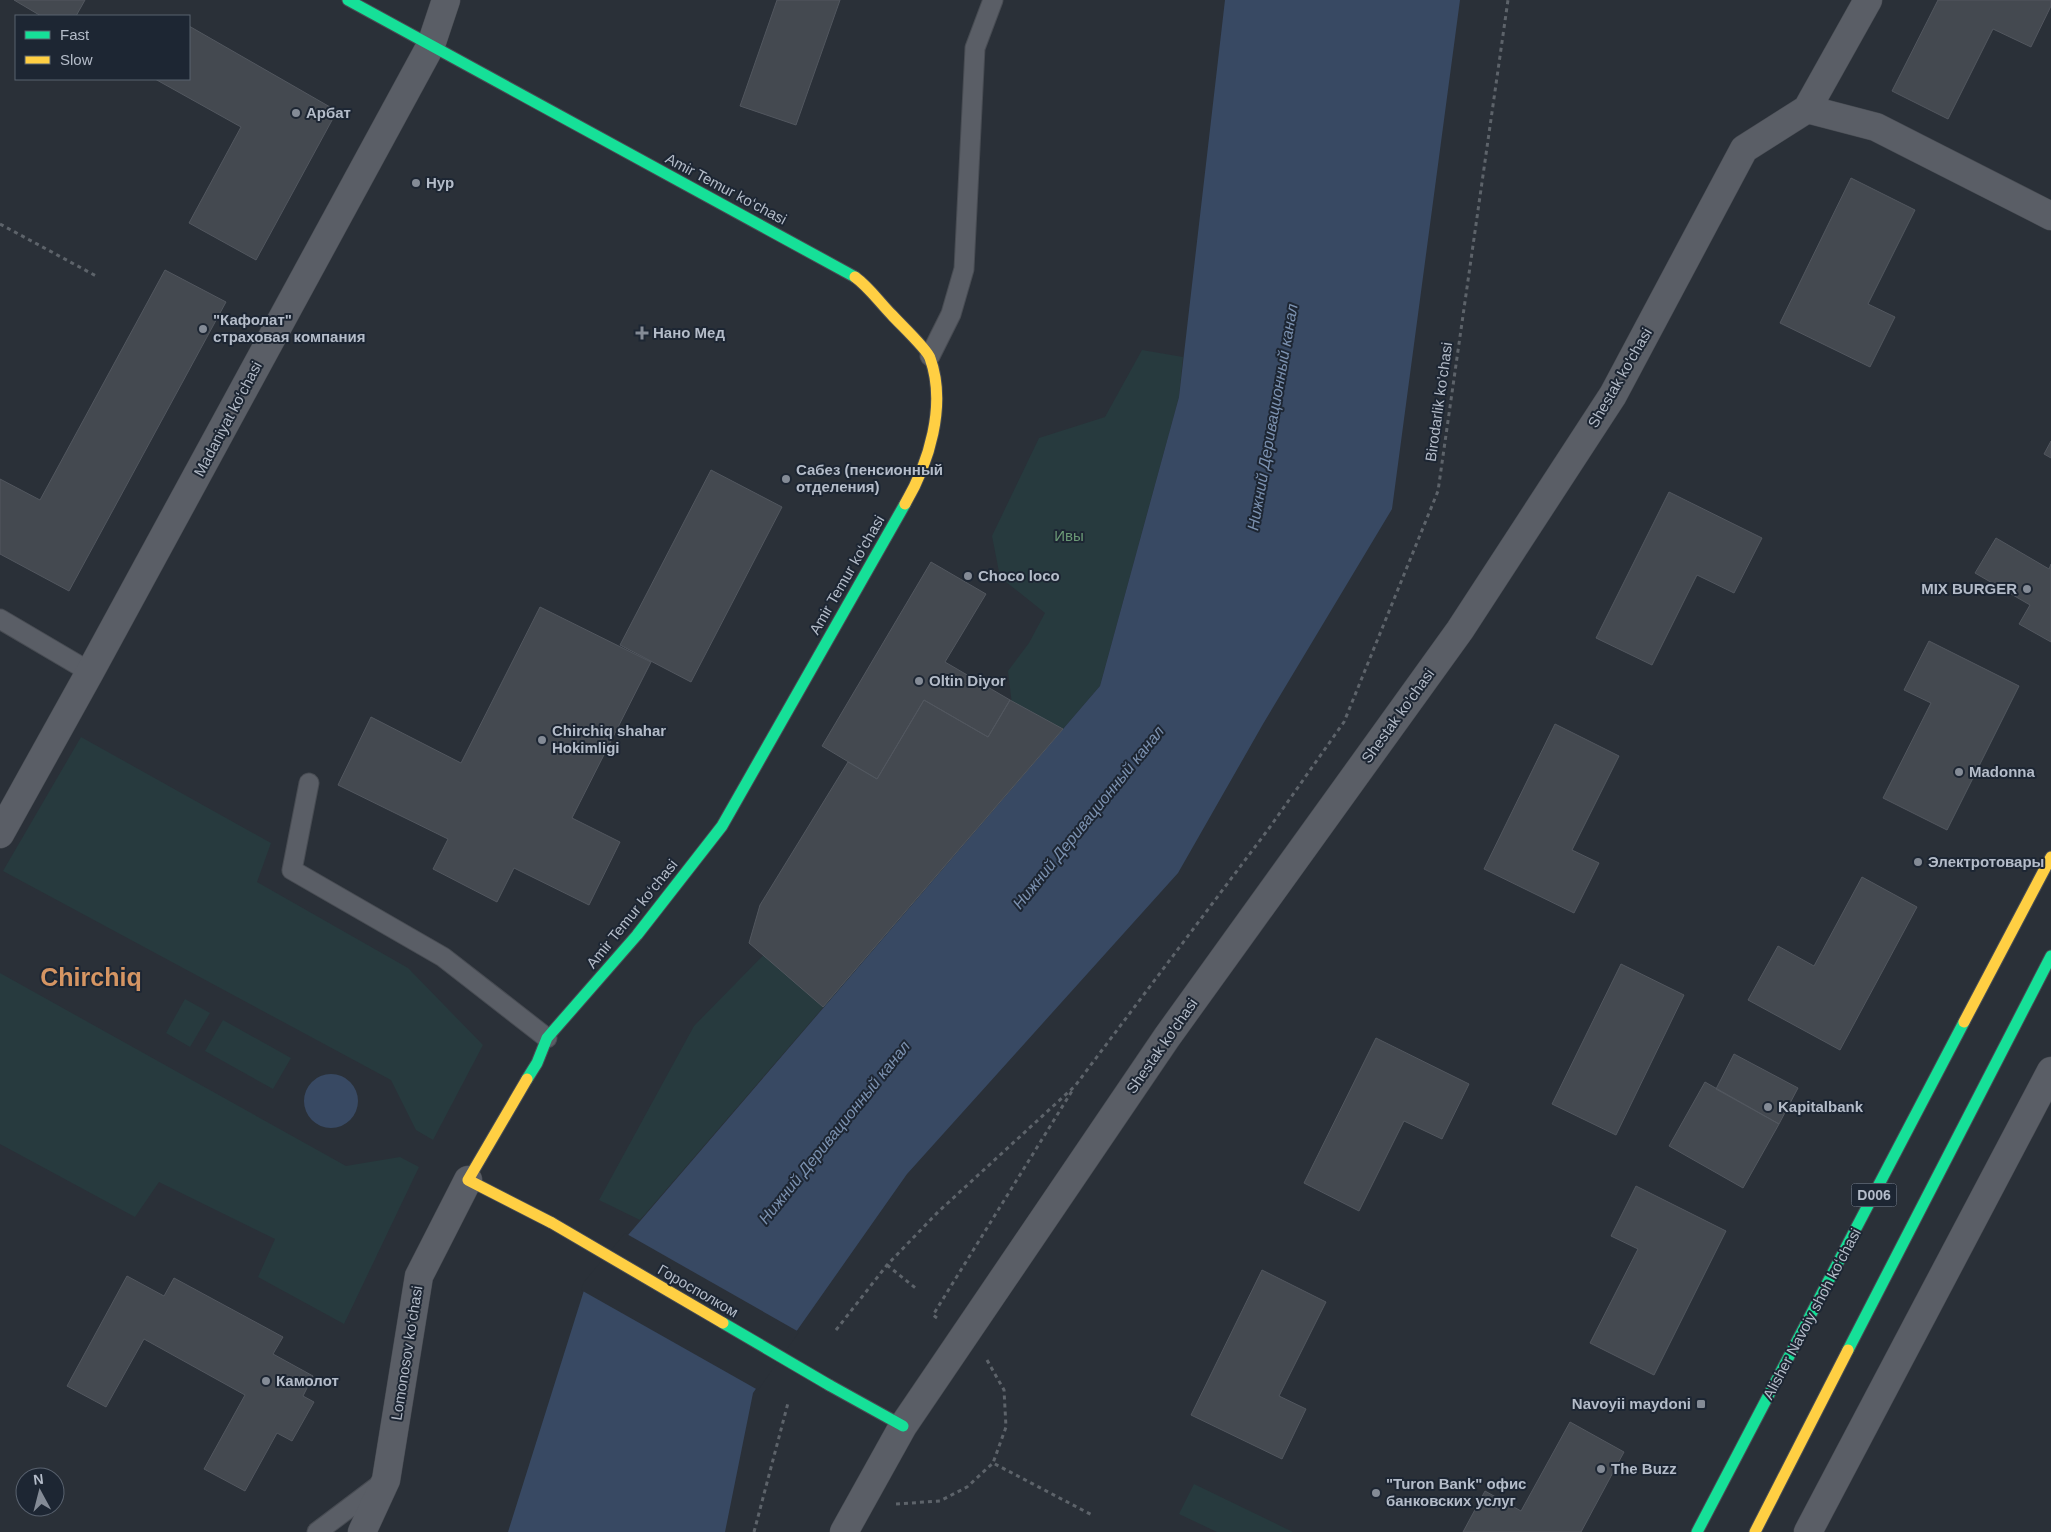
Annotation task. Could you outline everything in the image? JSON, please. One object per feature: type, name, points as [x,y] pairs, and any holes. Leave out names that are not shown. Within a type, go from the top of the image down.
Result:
[{"type":"street","name":"Amir Temur ko‘chasi","points":[[348,0],[857,278],[930,356],[935,382],[936,418],[929,451],[913,491],[722,826],[637,936],[547,1038],[537,1063],[468,1180]]},
{"type":"street","name":"Madaniyat ko‘chasi","points":[[0,834],[431,45],[446,0]]},
{"type":"street","name":"Shestak ko'chasi","points":[[844,1532],[903,1426],[1167,1037],[1460,630],[1613,395],[1744,149],[1807,109],[1868,0]]},
{"type":"street","points":[[1807,109],[1876,127],[2051,216]]},
{"type":"street","name":"Alisher Navoiy shoh koʻchasi","points":[[1697,1532],[2051,857]]},
{"type":"street","name":"D006","points":[[1755,1532],[1906,1234],[2051,956]]},
{"type":"street","points":[[1808,1532],[2051,1071]]},
{"type":"street","name":"Горосполком","points":[[468,1180],[552,1224],[903,1426]]},
{"type":"street","name":"Lomonosov ko‘chasi","points":[[362,1532],[386,1480],[419,1276],[468,1180]]},
{"type":"lane","points":[[930,356],[951,314],[964,268],[975,48],[992,0]]},
{"type":"lane","points":[[0,619],[90,672]]},
{"type":"lane","points":[[309,783],[292,870],[443,957],[547,1038]]},
{"type":"lane","points":[[317,1532],[386,1480]]},
{"type":"path","name":"Birodarlik ko'chasi","points":[[1075,1086],[1270,827],[1344,722],[1438,491],[1508,0]]},
{"type":"path","points":[[0,224],[98,277]]},
{"type":"path","points":[[836,1330],[887,1265],[938,1212],[1075,1086]]},
{"type":"path","points":[[933,1315],[1075,1086]]},
{"type":"path","points":[[887,1265],[918,1290]]},
{"type":"path","points":[[897,1504],[940,1501],[967,1487],[993,1463],[1006,1427],[1004,1390],[984,1354]]},
{"type":"path","points":[[754,1532],[788,1403]]},
{"type":"path","points":[[993,1463],[1092,1515]]},
{"type":"green space","name":"Ивы","points":[[1142,350],[1183,357],[1179,397],[1100,686],[640,1220],[599,1200],[694,1026],[915,800],[1015,730],[1008,671],[1029,643],[1045,613],[1000,577],[992,536],[1039,438],[1105,417]]},
{"type":"green space","points":[[81,737],[271,843],[257,882],[408,968],[483,1045],[433,1140],[416,1130],[391,1080],[3,871]]},
{"type":"green space","points":[[0,973],[346,1166],[400,1157],[419,1167],[344,1324],[258,1277],[275,1239],[159,1182],[135,1217],[0,1144]]},
{"type":"green space","points":[[185,999],[210,1013],[190,1047],[166,1033]]},
{"type":"green space","points":[[223,1020],[291,1058],[273,1089],[205,1051]]},
{"type":"green space","points":[[1194,1484],[1293,1532],[1217,1532],[1179,1514]]},
{"type":"water","name":"Нижний Деривационный канал","points":[[1225,0],[1460,0],[1392,509],[1263,724],[1178,873],[907,1174],[753,1393],[725,1532],[508,1532],[586,1284],[1100,686],[1179,397]]},
{"type":"water","points":[[331,1074],[341,1076],[350,1082],[356,1091],[358,1101],[356,1111],[350,1120],[341,1126],[331,1128],[321,1126],[312,1120],[306,1111],[304,1101],[306,1091],[312,1082],[321,1076]]},
{"type":"pier","points":[[625,1233],[799,1332],[758,1390],[581,1290],[584,1282]]},
{"type":"building","points":[[14,0],[85,0],[77,15],[39,15]]},
{"type":"building","points":[[777,0],[840,0],[796,125],[740,106]]},
{"type":"building","points":[[1938,0],[2051,0],[2051,6],[2031,47],[1993,29],[1948,119],[1892,91]]},
{"type":"building","points":[[190,27],[337,111],[256,260],[189,223],[241,127],[157,80],[190,80]]},
{"type":"building","points":[[1851,178],[1915,210],[1868,304],[1895,317],[1870,367],[1780,323]]},
{"type":"building","points":[[165,270],[226,302],[69,591],[0,554],[0,479],[40,500]]},
{"type":"building","points":[[2051,441],[2051,458],[2044,454]]},
{"type":"building","points":[[711,470],[782,507],[691,682],[620,645]]},
{"type":"building","points":[[1669,492],[1762,538],[1734,593],[1697,575],[1652,665],[1596,638]]},
{"type":"building","name":"MIX BURGER","points":[[1996,538],[2049,569],[2051,564],[2051,642],[2019,624],[2030,605],[1975,573]]},
{"type":"building","name":"Oltin Diyor","points":[[931,562],[986,594],[945,662],[1010,700],[988,737],[924,700],[877,779],[822,746]]},
{"type":"building","name":"Chirchiq shahar Hokimligi","points":[[540,607],[651,662],[572,818],[620,842],[589,905],[514,868],[497,902],[433,869],[448,839],[338,785],[371,717],[461,763]]},
{"type":"building","points":[[1929,641],[2019,686],[1947,830],[1883,798],[1931,703],[1904,690]]},
{"type":"building","points":[[924,700],[988,737],[1010,700],[1063,729],[823,1007],[749,943],[760,905],[848,762],[877,779]]},
{"type":"building","points":[[1555,724],[1619,756],[1572,850],[1599,863],[1574,913],[1484,869]]},
{"type":"building","points":[[1862,877],[1917,907],[1840,1050],[1748,1000],[1778,946],[1814,966]]},
{"type":"building","points":[[1621,964],[1684,995],[1616,1135],[1552,1104]]},
{"type":"building","points":[[1376,1038],[1469,1084],[1442,1139],[1404,1121],[1359,1211],[1304,1183]]},
{"type":"building","name":"Kapitalbank","points":[[1734,1054],[1798,1088],[1779,1124],[1716,1089]]},
{"type":"building","points":[[1705,1082],[1779,1124],[1743,1188],[1669,1146]]},
{"type":"building","points":[[1636,1186],[1726,1231],[1654,1375],[1590,1343],[1638,1249],[1611,1236]]},
{"type":"building","points":[[1262,1270],[1326,1302],[1279,1396],[1306,1409],[1282,1459],[1191,1415]]},
{"type":"building","name":"Камолот","points":[[127,1276],[164,1296],[174,1278],[283,1337],[273,1354],[313,1376],[303,1396],[314,1402],[292,1441],[277,1433],[245,1491],[204,1469],[245,1395],[144,1339],[106,1407],[67,1386]]},
{"type":"building","points":[[1570,1422],[1624,1452],[1581,1532],[1463,1532],[1485,1491],[1521,1511]]},
{"type":"traffic: fast","points":[[348,0],[855,277]]},
{"type":"traffic: fast","points":[[527,1079],[537,1063],[547,1038],[637,935],[722,826],[905,504]]},
{"type":"traffic: fast","points":[[1848,1350],[2051,956]]},
{"type":"traffic: fast","points":[[1697,1532],[1964,1022]]},
{"type":"traffic: fast","points":[[723,1323],[829,1385]]},
{"type":"traffic: fast","points":[[829,1385],[903,1426]]},
{"type":"traffic: slow","points":[[855,277],[870,290],[924,349],[930,358],[935,376],[937,395],[933,433],[914,488],[905,504]]},
{"type":"traffic: slow","points":[[1964,1022],[2051,857]]},
{"type":"traffic: slow","points":[[527,1079],[468,1180],[552,1223]]},
{"type":"traffic: slow","points":[[552,1223],[723,1323]]},
{"type":"traffic: slow","points":[[1755,1532],[1848,1350]]},
{"type":"place","name":"Арбат","points":[[296,113]]},
{"type":"place","name":"Нур","points":[[416,183]]},
{"type":"place","name":"\"Кафолат\" страховая компания","points":[[203,329]]},
{"type":"place","name":"Нано Мед","points":[[642,333]]},
{"type":"place","name":"Сабез (пенсионный отделения)","points":[[786,479]]},
{"type":"place","name":"Choco loco","points":[[968,576]]},
{"type":"place","name":"MIX BURGER","points":[[2027,589]]},
{"type":"place","name":"Oltin Diyor","points":[[919,681]]},
{"type":"place","name":"Chirchiq shahar Hokimligi","points":[[542,740]]},
{"type":"place","name":"Madonna","points":[[1959,772]]},
{"type":"place","name":"Электротовары","points":[[1918,862]]},
{"type":"place","name":"Kapitalbank","points":[[1768,1107]]},
{"type":"place","name":"Камолот","points":[[266,1381]]},
{"type":"place","name":"Navoyii maydoni","points":[[1701,1404]]},
{"type":"place","name":"The Buzz","points":[[1601,1469]]},
{"type":"place","name":"\"Turon Bank\" офис банковских услуг","points":[[1376,1493]]},
{"type":"district","name":"Chirchiq","points":[[91,977]]}]
